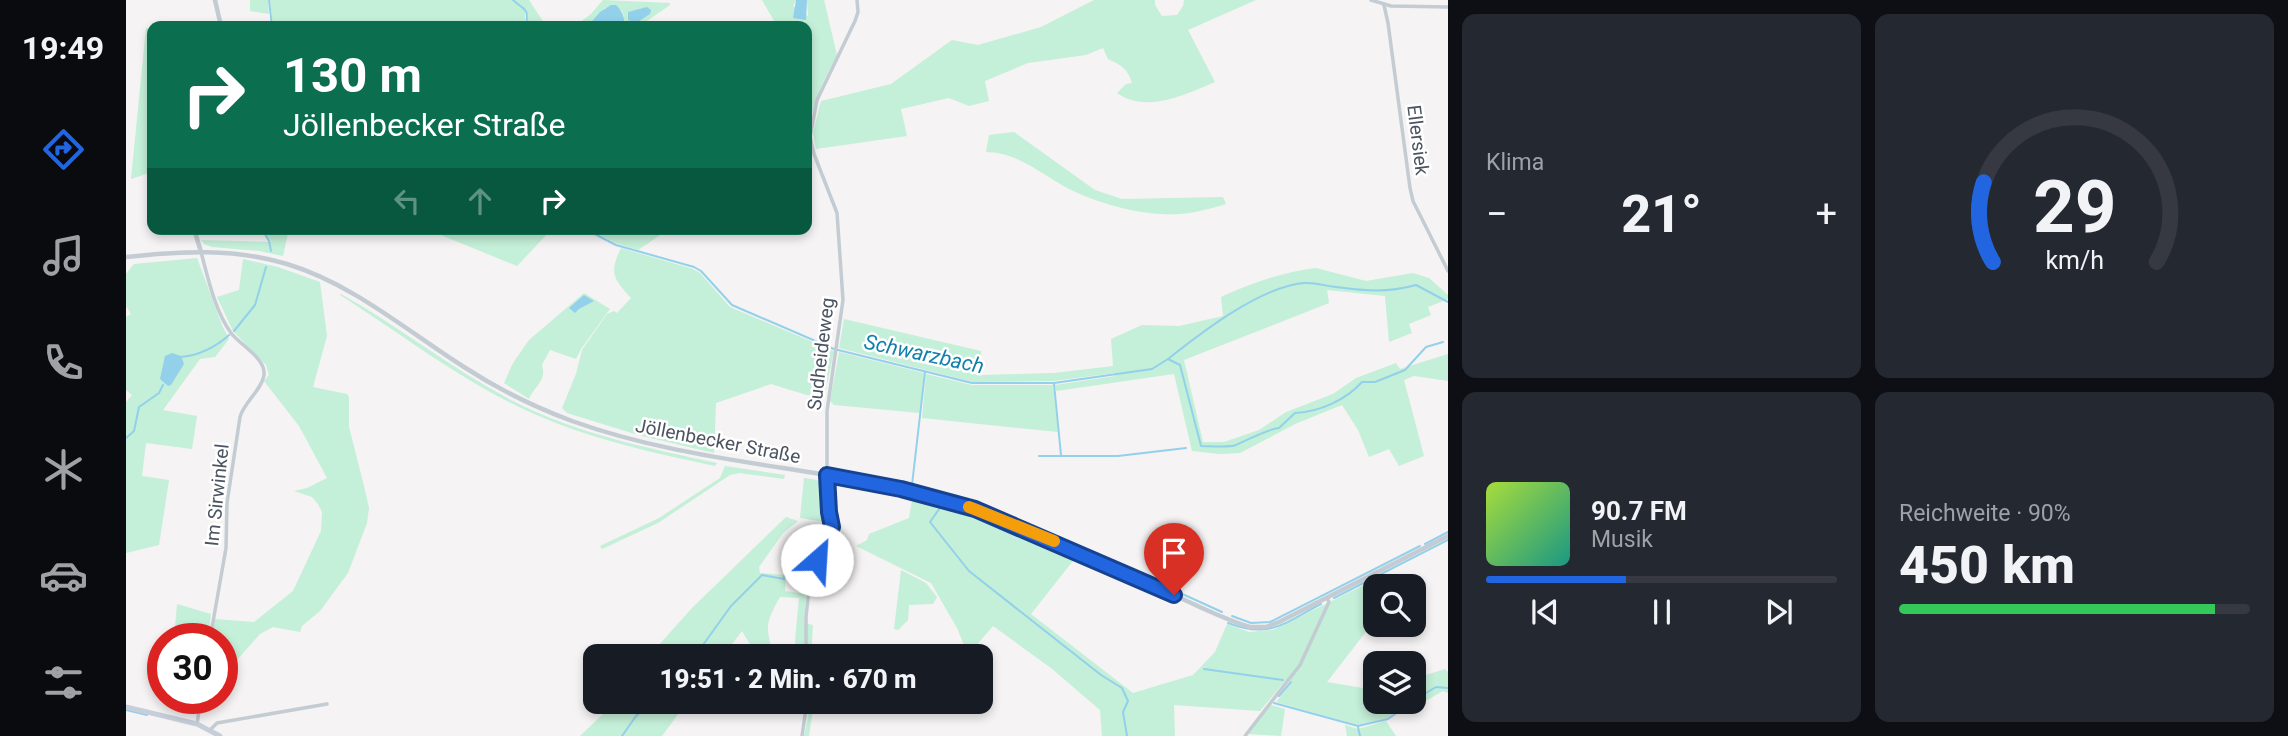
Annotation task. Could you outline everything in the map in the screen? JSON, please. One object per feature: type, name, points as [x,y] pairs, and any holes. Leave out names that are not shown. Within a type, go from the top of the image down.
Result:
[{"type":"main road","points":[[126,707],[197,724],[220,736]]},
{"type":"street","points":[[215,0],[220,21]]},
{"type":"street","name":"Sudheideweg","points":[[812,126],[817,100],[855,22],[857,0]]},
{"type":"street","points":[[1371,0],[1384,5],[1448,7]]},
{"type":"street","name":"Ellersiek","points":[[1384,5],[1413,201],[1448,271]]},
{"type":"street","name":"Sudheideweg","points":[[806,644],[810,579],[832,527],[827,475],[827,399],[843,300],[837,213],[812,144]]},
{"type":"street","points":[[196,235],[201,252]]},
{"type":"street","name":"Jöllenbecker Straße","points":[[126,257],[201,252],[250,255],[288,265],[353,294],[491,383],[558,415],[613,434],[681,451],[901,489],[975,509],[1250,627],[1266,627],[1279,622],[1448,536]]},
{"type":"street","name":"Im Sirwinkel","points":[[201,252],[225,322],[233,335],[259,361],[264,374],[262,382],[243,407],[240,417],[227,503],[226,548],[213,623]]},
{"type":"street","points":[[1245,736],[1300,665],[1329,603],[1326,598]]},
{"type":"street","points":[[210,730],[217,723],[327,704]]},
{"type":"street","points":[[197,724],[199,714]]},
{"type":"street","points":[[802,736],[805,714]]},
{"type":"green space","points":[[250,0],[268,0],[269,14],[250,11]]},
{"type":"green space","points":[[270,0],[513,0],[525,9],[525,21],[272,21]]},
{"type":"green space","points":[[514,0],[529,0],[543,21],[528,21],[526,10]]},
{"type":"green space","points":[[603,0],[670,3],[647,21],[623,21],[621,10],[605,8],[593,21],[582,21]]},
{"type":"green space","points":[[762,0],[796,0],[793,6],[808,16],[807,0],[824,0],[837,55],[812,115],[812,21],[774,21]]},
{"type":"green space","points":[[1094,0],[1155,0],[1162,16],[1177,15],[1184,0],[1256,0],[1188,30],[1215,82],[1179,96],[1141,102],[1117,93],[1126,84],[1132,83],[1126,71],[1108,59],[1103,48],[1086,55],[1028,63],[985,81],[989,101],[969,106],[949,98],[901,109],[907,136],[816,149],[813,133],[821,101],[891,84],[952,40],[978,45],[1041,27]]},
{"type":"green space","points":[[146,28],[147,174],[131,179]]},
{"type":"green space","points":[[1014,132],[1095,190],[1122,199],[1223,197],[1226,204],[1195,212],[1164,214],[1130,210],[1098,201],[1069,189],[1019,160],[986,152],[989,135]]},
{"type":"green space","points":[[267,235],[288,235],[283,256],[212,247],[201,240],[271,242]]},
{"type":"green space","points":[[441,235],[546,235],[517,266]]},
{"type":"green space","points":[[599,235],[660,235],[638,250]]},
{"type":"green space","points":[[621,248],[693,269],[700,273],[730,307],[834,351],[825,394],[807,395],[771,384],[716,403],[714,453],[638,435],[567,413],[562,408],[576,374],[582,350],[607,314],[614,311],[617,313],[631,298],[620,285],[614,270]]},
{"type":"green space","points":[[197,258],[229,339],[215,357],[200,359],[163,410],[197,416],[192,449],[146,443],[142,476],[169,480],[159,545],[126,553],[126,402],[132,395],[126,390],[126,317],[131,314],[126,306],[126,274],[134,264]]},
{"type":"green space","points":[[243,259],[278,267],[320,282],[327,336],[313,387],[347,394],[349,397],[349,427],[369,508],[367,523],[348,573],[320,611],[302,626],[300,632],[273,627],[260,634],[238,659],[238,623],[214,623],[214,619],[254,622],[293,591],[321,531],[322,512],[312,497],[294,491],[327,478],[299,426],[264,381],[269,375],[266,365],[233,331],[217,297],[239,290]]},
{"type":"green space","points":[[1316,268],[1366,281],[1413,273],[1429,278],[1448,295],[1448,299],[1428,307],[1431,315],[1409,324],[1412,333],[1389,342],[1385,296],[1327,290],[1329,303],[1184,360],[1203,442],[1224,442],[1259,430],[1286,412],[1333,394],[1356,378],[1396,363],[1400,369],[1448,354],[1448,381],[1414,376],[1404,380],[1424,456],[1399,466],[1389,449],[1369,457],[1358,430],[1342,405],[1295,424],[1240,453],[1192,451],[1174,374],[1056,391],[1055,385],[1115,376],[1115,373],[1054,381],[973,382],[839,348],[844,319],[981,351],[982,375],[1054,373],[1113,366],[1111,339],[1142,325],[1179,326],[1223,316],[1221,297],[1267,279]]},
{"type":"green space","points":[[584,293],[610,309],[576,359],[550,350],[542,365],[542,379],[529,399],[504,383],[513,363],[529,340]]},
{"type":"green space","points":[[341,294],[469,376],[537,413],[613,439],[717,463],[715,466],[637,448],[536,415],[467,379]]},
{"type":"green space","points":[[839,352],[924,373],[920,413],[834,405],[830,401]]},
{"type":"green space","points":[[926,374],[972,385],[1053,385],[1058,432],[922,418]]},
{"type":"green space","points":[[725,466],[785,475],[784,479],[739,473],[730,475],[658,523],[602,549],[600,546],[659,518],[720,478]]},
{"type":"green space","points":[[804,478],[817,480],[824,487],[825,522],[800,518]]},
{"type":"green space","points":[[912,500],[974,517],[1076,557],[1031,614],[1133,693],[1193,675],[1215,652],[1227,624],[1249,632],[1273,630],[1363,585],[1363,636],[1327,682],[1363,688],[1363,714],[1393,714],[1388,718],[1358,725],[1276,702],[1292,682],[1286,680],[1260,711],[1174,705],[1175,736],[1102,736],[1100,710],[1051,668],[993,626],[977,644],[964,644],[931,583],[856,546],[867,540],[869,534],[909,518]]},
{"type":"green space","points":[[786,517],[798,521],[783,533],[759,567],[760,573],[786,575],[785,591],[806,594],[804,623],[813,625],[812,644],[796,644],[799,598],[780,597],[768,625],[771,644],[750,644],[742,631],[732,644],[660,644],[692,608]]},
{"type":"green space","points":[[901,570],[926,583],[937,597],[933,604],[909,605],[908,620],[898,630],[894,629]]},
{"type":"green space","points":[[177,604],[211,614],[210,623],[175,623]]},
{"type":"green space","points":[[1445,669],[1448,672],[1448,693],[1443,691],[1426,701],[1426,675]]},
{"type":"green space","points":[[1271,705],[1285,709],[1281,736],[1248,734]]},
{"type":"green space","points":[[678,714],[662,736],[580,736],[602,715]]},
{"type":"green space","points":[[809,714],[812,714],[809,736],[804,736]]},
{"type":"green space","points":[[1386,721],[1396,736],[1347,736],[1345,725],[1358,729]]},
{"type":"water","points":[[796,0],[807,0],[806,20],[793,18]]},
{"type":"water","points":[[616,5],[622,12],[624,21],[592,21],[600,12]]},
{"type":"water","points":[[647,7],[651,10],[650,14],[639,21],[628,20],[628,12]]},
{"type":"water","points":[[584,295],[594,301],[575,313],[569,308]]},
{"type":"water","points":[[172,353],[181,356],[184,364],[168,386],[160,379],[165,356]]},
{"type":"waterway","points":[[269,0],[271,21]]},
{"type":"waterway","name":"Schwarzbach","points":[[513,0],[526,12],[526,21]]},
{"type":"waterway","points":[[266,235],[271,251]]},
{"type":"waterway","name":"Schwarzbach","points":[[597,235],[616,245],[694,267],[701,271],[732,305],[834,349],[972,383],[1054,383],[1152,369],[1168,359],[1180,365],[1201,446],[1233,446],[1279,428],[1295,413],[1332,404],[1362,382],[1375,382],[1405,370],[1426,347],[1443,342]]},
{"type":"waterway","points":[[234,331],[255,305],[266,267]]},
{"type":"waterway","points":[[1168,359],[1232,312],[1287,286],[1308,283],[1376,290],[1416,285],[1448,302]]},
{"type":"waterway","points":[[180,357],[206,350],[229,335]]},
{"type":"waterway","points":[[912,485],[925,372]]},
{"type":"waterway","points":[[1054,384],[1061,455]]},
{"type":"waterway","points":[[126,438],[134,431],[139,407],[159,393],[163,385]]},
{"type":"waterway","points":[[1039,456],[1118,456],[1186,448]]},
{"type":"waterway","points":[[910,498],[942,505],[930,522],[969,571],[1101,675],[1122,688],[1128,701],[1123,712],[1127,736]]},
{"type":"waterway","points":[[942,505],[974,515],[1077,557]]},
{"type":"waterway","points":[[1425,544],[1448,532]]},
{"type":"waterway","points":[[1059,538],[1222,612]]},
{"type":"waterway","points":[[1334,598],[1448,540]]},
{"type":"waterway","points":[[1232,616],[1251,623],[1270,622],[1420,546]]},
{"type":"waterway","points":[[704,644],[731,606],[762,575],[784,579],[785,574]]},
{"type":"waterway","points":[[1228,623],[1255,629],[1277,627],[1321,604]]},
{"type":"waterway","points":[[1204,669],[1283,680]]},
{"type":"waterway","points":[[1279,696],[1291,682]]},
{"type":"waterway","points":[[1426,693],[1436,687],[1448,688]]},
{"type":"waterway","points":[[1274,703],[1358,726],[1388,719],[1395,714]]},
{"type":"waterway","points":[[126,710],[147,715]]},
{"type":"waterway","points":[[622,736],[638,714]]},
{"type":"waterway","points":[[1358,727],[1360,736]]},
{"type":"slow traffic","points":[[969,507],[1054,541]]},
{"type":"route","points":[[817,560],[832,530],[827,475],[901,489],[975,509],[1174,595]]}]
